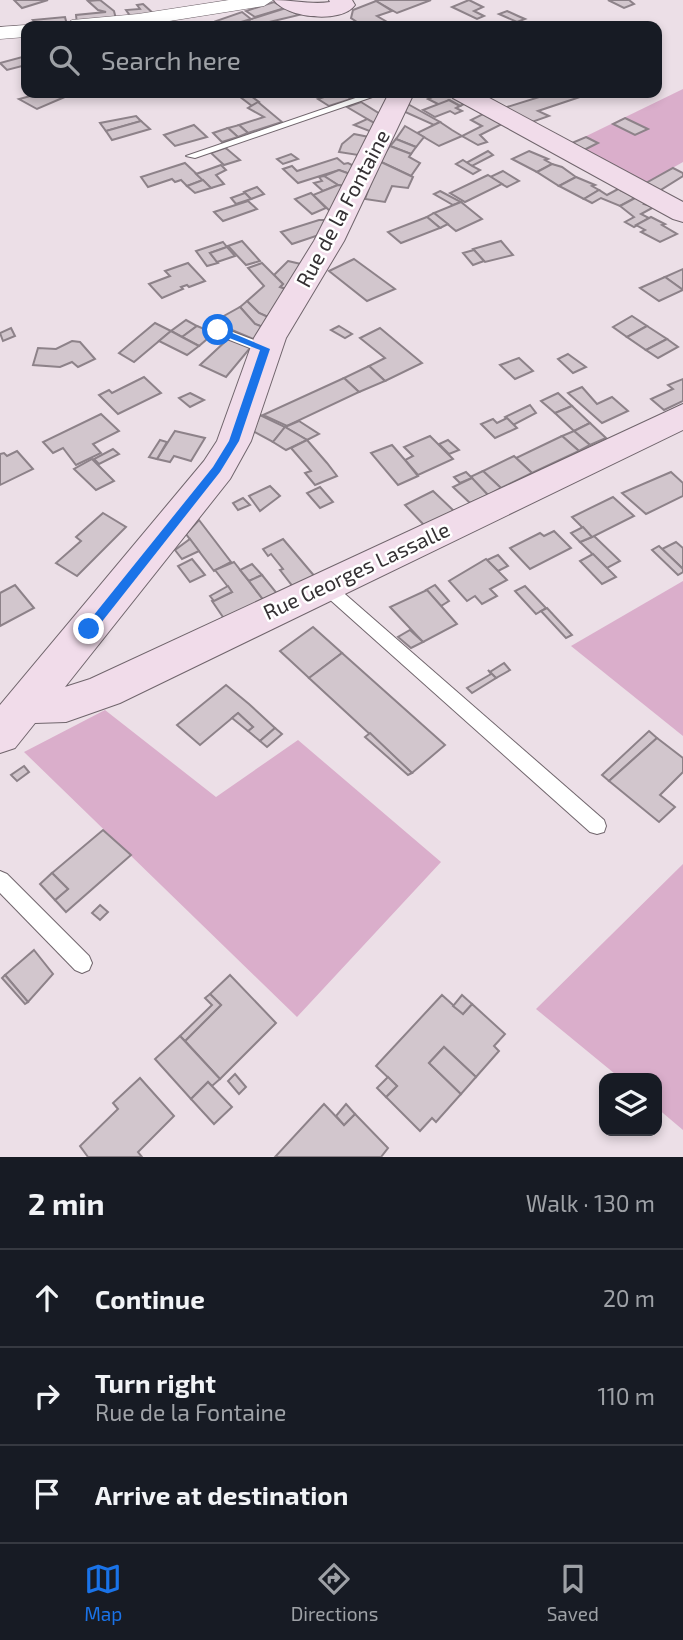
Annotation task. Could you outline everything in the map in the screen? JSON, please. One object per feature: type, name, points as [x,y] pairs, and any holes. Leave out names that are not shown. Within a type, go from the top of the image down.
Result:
[{"type":"street","points":[[127,21],[264,0]]},
{"type":"street","points":[[285,0],[306,10],[343,8]]},
{"type":"street","points":[[0,33],[21,31]]},
{"type":"street","name":"Rue de la Fontaine","points":[[13,719],[217,470],[234,441],[265,349],[329,240],[399,98]]},
{"type":"street","points":[[472,98],[683,213]]},
{"type":"street","name":"Rue Georges Lassalle","points":[[13,719],[43,708],[64,708],[105,691],[683,416]]},
{"type":"lane","points":[[191,156],[364,98]]},
{"type":"lane","points":[[218,330],[265,349]]},
{"type":"lane","points":[[324,585],[597,826]]},
{"type":"lane","points":[[0,880],[82,963]]},
{"type":"shaded area","points":[[683,89],[683,162],[646,183],[572,143]]},
{"type":"shaded area","points":[[683,581],[683,736],[571,646]]},
{"type":"shaded area","points":[[105,710],[216,797],[298,740],[441,862],[297,1017],[24,752]]},
{"type":"shaded area","points":[[683,864],[683,1130],[662,1112],[662,1073],[614,1073],[536,1009]]},
{"type":"building","points":[[14,0],[48,0],[22,8]]},
{"type":"building","points":[[100,0],[114,11],[116,19],[77,21],[76,15],[106,12],[98,10],[88,1]]},
{"type":"building","points":[[431,0],[397,13],[376,1]]},
{"type":"building","points":[[469,0],[483,7],[474,11],[484,16],[477,19],[452,7]]},
{"type":"building","points":[[608,0],[629,0],[634,4],[624,8]]},
{"type":"building","points":[[376,1],[392,11],[377,16],[386,21],[356,21],[351,18],[353,10]]},
{"type":"building","points":[[274,2],[285,8],[255,17],[246,11]]},
{"type":"building","points":[[143,4],[155,15],[131,17],[126,10],[140,9],[137,5]]},
{"type":"building","points":[[286,8],[299,15],[274,21],[248,20]]},
{"type":"building","points":[[507,11],[525,19],[515,21],[499,14]]},
{"type":"building","points":[[242,12],[251,19],[244,21],[216,21]]},
{"type":"building","points":[[65,17],[66,21],[34,21]]},
{"type":"building","points":[[21,57],[21,66],[7,70],[0,63]]},
{"type":"building","points":[[23,98],[62,98],[37,109],[19,99]]},
{"type":"building","points":[[242,98],[254,98],[259,102],[252,106]]},
{"type":"building","points":[[350,98],[351,99],[329,106],[318,99]]},
{"type":"building","points":[[456,98],[466,103],[460,106],[449,100],[440,105],[428,99]]},
{"type":"building","points":[[536,98],[577,98],[538,111],[549,116],[532,122],[504,108]]},
{"type":"building","points":[[449,100],[460,106],[456,108],[462,111],[455,114],[450,111],[435,117],[423,110]]},
{"type":"building","points":[[258,102],[282,122],[248,133],[239,125],[264,117],[248,108]]},
{"type":"building","points":[[361,102],[380,114],[376,124],[347,107]]},
{"type":"building","points":[[406,103],[440,122],[434,125],[403,111]]},
{"type":"building","points":[[487,112],[506,122],[480,135],[487,142],[478,145],[462,136],[482,126],[471,120]]},
{"type":"building","points":[[136,116],[141,121],[106,131],[100,123]]},
{"type":"building","points":[[625,118],[648,129],[635,135],[613,124]]},
{"type":"building","points":[[367,119],[376,124],[372,132],[354,125]]},
{"type":"building","points":[[141,121],[150,129],[112,140],[106,131]]},
{"type":"building","points":[[440,122],[462,136],[439,146],[417,133]]},
{"type":"building","points":[[194,125],[207,137],[175,146],[164,135]]},
{"type":"building","points":[[239,125],[248,133],[238,137],[228,128]]},
{"type":"building","points":[[405,126],[424,137],[416,147],[396,139]]},
{"type":"building","points":[[228,128],[238,137],[222,142],[213,133]]},
{"type":"building","points":[[354,134],[369,137],[358,155],[339,152],[342,144]]},
{"type":"building","points":[[586,137],[598,143],[584,150],[572,143]]},
{"type":"building","points":[[396,139],[416,147],[411,154],[390,146]]},
{"type":"building","points":[[390,146],[411,154],[409,157],[420,163],[411,176],[379,161]]},
{"type":"building","points":[[225,148],[240,160],[224,165],[211,153]]},
{"type":"building","points":[[488,151],[493,155],[472,166],[466,163]]},
{"type":"building","points":[[529,151],[548,159],[545,160],[552,164],[537,172],[512,159]]},
{"type":"building","points":[[291,154],[298,159],[283,164],[277,159]]},
{"type":"building","points":[[337,158],[344,164],[354,166],[350,174],[339,170],[298,183],[283,169],[292,166],[297,171]]},
{"type":"building","points":[[463,160],[480,170],[473,174],[456,164]]},
{"type":"building","points":[[379,161],[413,177],[408,188],[392,186],[385,202],[365,199]]},
{"type":"building","points":[[185,163],[203,180],[187,186],[181,180],[175,182],[172,179],[148,187],[141,177]]},
{"type":"building","points":[[552,164],[562,167],[576,177],[559,186],[537,172]]},
{"type":"building","points":[[221,165],[226,170],[216,175],[224,184],[211,188],[196,174]]},
{"type":"building","points":[[673,168],[683,173],[683,176],[659,191],[646,183]]},
{"type":"building","points":[[339,170],[350,174],[345,186],[338,185],[324,176]]},
{"type":"building","points":[[503,171],[519,181],[507,187],[490,177]]},
{"type":"building","points":[[488,175],[502,184],[465,202],[450,193]]},
{"type":"building","points":[[324,176],[338,185],[323,191],[314,183],[322,181],[319,177]]},
{"type":"building","points":[[576,177],[595,185],[592,186],[599,190],[584,199],[559,186]]},
{"type":"building","points":[[203,180],[211,188],[195,193],[187,186]]},
{"type":"building","points":[[338,185],[345,186],[332,213],[313,195]]},
{"type":"building","points":[[257,187],[264,194],[251,199],[244,192]]},
{"type":"building","points":[[620,188],[637,197],[620,206],[601,198],[592,203],[584,199],[599,190],[607,195]]},
{"type":"building","points":[[440,191],[461,202],[453,205],[434,194]]},
{"type":"building","points":[[245,193],[251,199],[236,204],[231,198]]},
{"type":"building","points":[[311,193],[326,208],[312,214],[295,199]]},
{"type":"building","points":[[637,197],[646,202],[644,204],[654,207],[641,214],[649,218],[634,227],[625,222],[634,217],[620,206]]},
{"type":"building","points":[[248,201],[257,209],[223,221],[214,212]]},
{"type":"building","points":[[461,202],[482,219],[456,231],[434,213]]},
{"type":"building","points":[[434,213],[448,224],[440,228],[427,217]]},
{"type":"building","points":[[427,217],[440,228],[401,243],[388,232]]},
{"type":"building","points":[[651,217],[677,234],[660,242],[641,232],[645,230],[636,225]]},
{"type":"building","points":[[319,220],[330,220],[325,233],[292,244],[281,232]]},
{"type":"building","points":[[242,241],[260,261],[246,265],[228,246]]},
{"type":"building","points":[[501,241],[513,255],[485,262],[473,249]]},
{"type":"building","points":[[223,242],[227,247],[210,253],[218,263],[207,266],[196,251]]},
{"type":"building","points":[[227,247],[235,256],[217,262],[210,253]]},
{"type":"building","points":[[474,250],[484,261],[473,265],[463,253]]},
{"type":"building","points":[[354,259],[395,289],[367,301],[329,271]]},
{"type":"building","points":[[288,261],[305,265],[288,290],[280,287],[283,284],[274,275]]},
{"type":"building","points":[[188,263],[205,281],[181,287],[183,289],[162,298],[149,284],[170,276],[165,271]]},
{"type":"building","points":[[262,263],[283,284],[280,287],[288,290],[268,317],[259,313],[247,301],[264,286],[248,268]]},
{"type":"building","points":[[683,269],[683,290],[665,277]]},
{"type":"building","points":[[665,277],[683,290],[659,301],[640,288]]},
{"type":"building","points":[[247,301],[259,313],[268,317],[263,327],[255,324],[240,307]]},
{"type":"building","points":[[240,307],[255,324],[263,327],[256,340],[213,322]]},
{"type":"building","points":[[632,316],[647,326],[627,337],[613,327]]},
{"type":"building","points":[[186,320],[197,326],[182,337],[171,331]]},
{"type":"building","points":[[155,323],[171,331],[134,362],[119,353]]},
{"type":"building","points":[[197,326],[214,333],[199,346],[182,337]]},
{"type":"building","points":[[339,326],[352,334],[345,338],[331,330]]},
{"type":"building","points":[[647,326],[667,339],[646,350],[627,337]]},
{"type":"building","points":[[11,328],[15,336],[3,341],[0,333]]},
{"type":"building","points":[[380,328],[422,363],[385,381],[369,366],[385,358],[360,338]]},
{"type":"building","points":[[171,331],[199,346],[187,355],[159,341]]},
{"type":"building","points":[[228,339],[251,347],[226,377],[200,365]]},
{"type":"building","points":[[667,339],[678,347],[658,358],[646,350]]},
{"type":"building","points":[[72,341],[80,342],[95,359],[78,367],[72,362],[60,367],[33,365],[38,348],[56,349]]},
{"type":"building","points":[[568,354],[586,367],[573,373],[558,359]]},
{"type":"building","points":[[519,358],[533,371],[515,379],[500,365]]},
{"type":"building","points":[[369,366],[385,381],[359,392],[344,378]]},
{"type":"building","points":[[144,377],[161,393],[118,414],[99,395],[109,390],[112,393]]},
{"type":"building","points":[[344,378],[359,392],[287,426],[263,415]]},
{"type":"building","points":[[683,379],[683,401],[664,410],[651,399],[673,389],[668,385]]},
{"type":"building","points":[[582,387],[597,404],[612,397],[628,411],[602,423],[568,393]]},
{"type":"building","points":[[190,393],[204,400],[190,407],[179,398]]},
{"type":"building","points":[[558,393],[572,406],[555,413],[541,401]]},
{"type":"building","points":[[530,405],[536,413],[513,425],[505,417]]},
{"type":"building","points":[[572,406],[590,423],[574,431],[555,413]]},
{"type":"building","points":[[101,414],[119,431],[93,444],[101,453],[76,465],[63,448],[53,453],[43,442]]},
{"type":"building","points":[[260,415],[285,427],[273,442],[253,431]]},
{"type":"building","points":[[507,418],[517,428],[495,438],[481,424],[493,419],[497,423]]},
{"type":"building","points":[[299,421],[319,434],[307,440],[285,427]]},
{"type":"building","points":[[590,423],[606,438],[590,445],[574,431]]},
{"type":"building","points":[[285,427],[307,440],[286,450],[273,442]]},
{"type":"building","points":[[175,431],[205,438],[191,461],[174,456],[170,462],[157,459]]},
{"type":"building","points":[[574,431],[590,445],[579,451],[562,436]]},
{"type":"building","points":[[430,436],[453,459],[418,475],[405,460],[413,456],[404,447]]},
{"type":"building","points":[[562,436],[579,451],[532,473],[516,458]]},
{"type":"building","points":[[160,440],[167,442],[157,459],[149,457]]},
{"type":"building","points":[[307,440],[337,476],[315,485],[305,473],[311,471],[291,448]]},
{"type":"building","points":[[448,440],[459,450],[449,454],[439,444]]},
{"type":"building","points":[[392,445],[418,476],[398,485],[371,453]]},
{"type":"building","points":[[113,449],[119,454],[99,464],[94,459]]},
{"type":"building","points":[[17,451],[33,469],[0,485],[0,454],[7,456]]},
{"type":"building","points":[[514,456],[532,473],[501,488],[483,471]]},
{"type":"building","points":[[92,459],[114,481],[96,490],[74,469]]},
{"type":"building","points":[[483,471],[501,488],[488,495],[470,477]]},
{"type":"building","points":[[466,472],[472,478],[460,483],[454,477]]},
{"type":"building","points":[[671,472],[683,483],[683,496],[646,514],[622,493]]},
{"type":"building","points":[[472,478],[488,495],[470,503],[453,487]]},
{"type":"building","points":[[270,486],[280,496],[260,511],[249,496]]},
{"type":"building","points":[[320,487],[333,502],[320,508],[307,493]]},
{"type":"building","points":[[433,491],[454,511],[424,525],[405,505]]},
{"type":"building","points":[[613,497],[634,516],[594,536],[620,561],[607,568],[580,542],[592,537],[572,517]]},
{"type":"building","points":[[243,498],[250,505],[238,510],[233,503]]},
{"type":"building","points":[[103,513],[126,527],[77,576],[56,563],[81,541],[76,537]]},
{"type":"building","points":[[199,520],[231,562],[214,571],[186,534]]},
{"type":"building","points":[[583,527],[592,537],[580,542],[571,533]]},
{"type":"building","points":[[554,531],[571,548],[530,569],[510,548],[540,533],[544,536]]},
{"type":"building","points":[[190,539],[199,551],[182,559],[175,550]]},
{"type":"building","points":[[283,539],[316,578],[294,588],[280,570],[283,569],[271,554],[268,556],[263,549]]},
{"type":"building","points":[[676,542],[683,548],[683,569],[662,549]]},
{"type":"building","points":[[659,546],[683,572],[678,575],[652,550]]},
{"type":"building","points":[[593,554],[616,577],[602,584],[580,561]]},
{"type":"building","points":[[498,555],[508,566],[498,571],[487,560]]},
{"type":"building","points":[[192,559],[205,575],[190,582],[178,566]]},
{"type":"building","points":[[486,559],[507,580],[490,589],[497,596],[482,604],[475,596],[467,601],[449,581]]},
{"type":"building","points":[[234,562],[265,602],[225,620],[212,601],[232,592],[215,570]]},
{"type":"building","points":[[252,564],[262,575],[249,581],[240,570]]},
{"type":"building","points":[[262,575],[279,596],[265,602],[249,581]]},
{"type":"building","points":[[15,585],[34,608],[0,626],[0,593]]},
{"type":"building","points":[[435,585],[449,601],[441,606],[426,590]]},
{"type":"building","points":[[228,586],[232,592],[214,601],[210,596]]},
{"type":"building","points":[[525,586],[546,608],[536,614],[515,591]]},
{"type":"building","points":[[427,590],[457,624],[423,642],[390,607]]},
{"type":"building","points":[[547,608],[572,635],[566,638],[541,611]]},
{"type":"building","points":[[313,627],[342,653],[309,678],[280,651]]},
{"type":"building","points":[[410,630],[423,642],[411,648],[398,637]]},
{"type":"building","points":[[342,653],[445,745],[412,773],[309,678]]},
{"type":"building","points":[[504,663],[510,670],[496,678],[490,672]]},
{"type":"building","points":[[488,670],[496,678],[472,693],[467,688],[491,674]]},
{"type":"building","points":[[226,685],[275,728],[260,741],[248,731],[253,727],[238,713],[200,745],[177,725]]},
{"type":"building","points":[[238,713],[253,727],[248,731],[232,718]]},
{"type":"building","points":[[275,728],[282,734],[267,747],[260,741]]},
{"type":"building","points":[[649,731],[657,738],[609,781],[602,775]]},
{"type":"building","points":[[370,733],[412,773],[408,775],[365,737]]},
{"type":"building","points":[[657,738],[683,758],[683,772],[660,795],[675,807],[659,822],[609,781]]},
{"type":"building","points":[[24,766],[29,772],[17,781],[11,775]]},
{"type":"building","points":[[103,830],[131,855],[66,912],[55,900],[68,889],[52,873]]},
{"type":"building","points":[[52,873],[68,889],[55,900],[40,884]]},
{"type":"building","points":[[100,905],[108,912],[100,920],[92,913]]},
{"type":"building","points":[[34,950],[53,974],[28,1002],[5,975]]},
{"type":"building","points":[[5,975],[28,1002],[25,1004],[2,978]]},
{"type":"building","points":[[230,975],[276,1023],[220,1079],[185,1041],[221,1005],[210,994]]},
{"type":"building","points":[[210,994],[221,1005],[185,1041],[180,1036],[212,1005],[205,998]]},
{"type":"building","points":[[442,995],[463,1014],[472,1004],[505,1034],[494,1046],[499,1051],[476,1077],[444,1047],[429,1063],[461,1094],[436,1122],[432,1118],[420,1131],[386,1097],[397,1086],[376,1066]]},
{"type":"building","points":[[462,995],[472,1004],[463,1014],[453,1006]]},
{"type":"building","points":[[180,1036],[220,1079],[212,1086],[208,1082],[191,1099],[155,1059]]},
{"type":"building","points":[[444,1047],[476,1077],[461,1094],[429,1063]]},
{"type":"building","points":[[235,1074],[246,1087],[239,1094],[228,1081]]},
{"type":"building","points":[[388,1077],[397,1086],[386,1097],[377,1088]]},
{"type":"building","points":[[140,1078],[174,1116],[138,1152],[142,1157],[88,1157],[80,1146],[118,1109],[113,1103]]},
{"type":"building","points":[[208,1082],[232,1107],[214,1124],[191,1099]]},
{"type":"building","points":[[324,1104],[344,1125],[355,1114],[388,1148],[381,1157],[275,1157]]},
{"type":"building","points":[[346,1104],[355,1114],[344,1125],[336,1116]]},
{"type":"route","points":[[89,629],[217,470],[234,441],[265,349],[218,330]]}]
